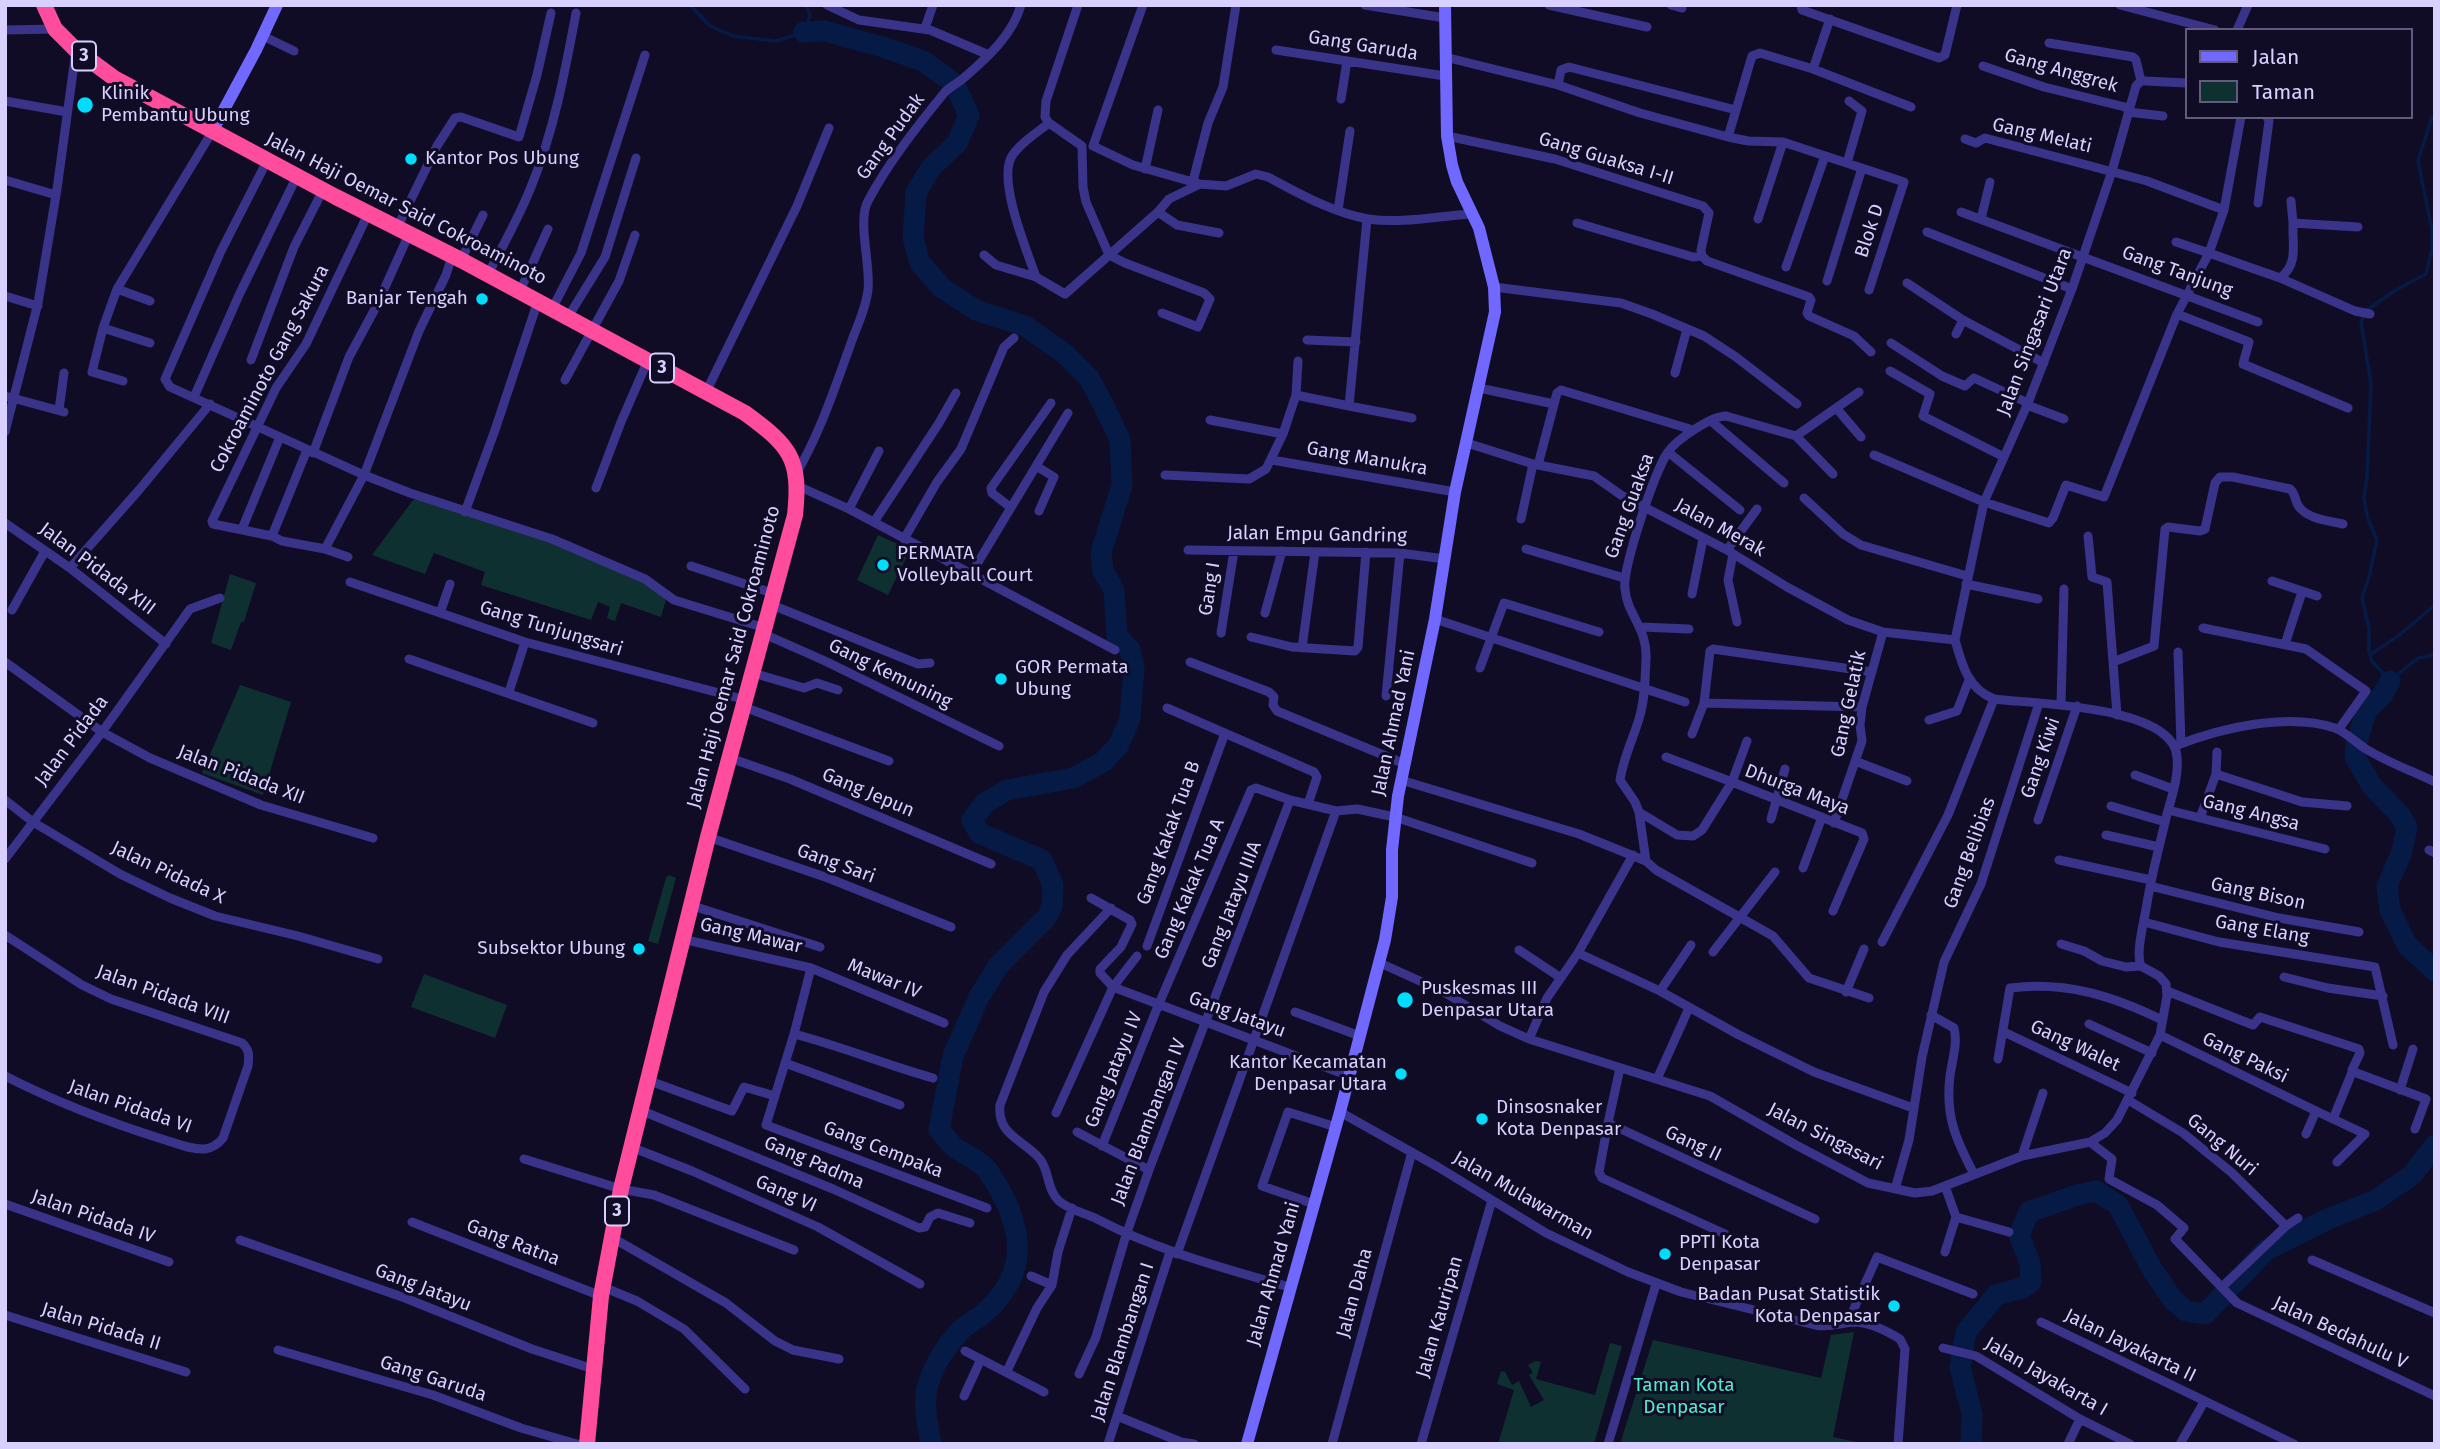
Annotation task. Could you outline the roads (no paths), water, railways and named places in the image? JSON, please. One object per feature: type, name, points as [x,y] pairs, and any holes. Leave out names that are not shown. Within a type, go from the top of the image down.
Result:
[{"type":"highway","name":"Jalan Haji Oemar Said Cokroaminoto","points":[[44,5],[55,29],[76,50],[114,78],[368,214],[488,274],[745,413],[771,432],[789,455],[797,480],[795,515],[682,939],[611,1237],[602,1291],[587,1444]]},
{"type":"main road","points":[[212,132],[277,5]]},
{"type":"main road","name":"Jalan Ahmad Yani","points":[[1247,1444],[1380,963],[1392,897],[1395,817],[1435,619],[1455,492],[1495,312],[1494,287],[1479,228],[1457,182],[1447,136],[1445,12]]},
{"type":"street","points":[[827,5],[859,20],[925,28],[989,55]]},
{"type":"street","points":[[925,28],[933,5]]},
{"type":"street","name":"Gang Pudak","points":[[797,480],[822,422],[867,297],[867,250],[863,217],[866,205],[890,167],[947,90],[989,55],[1013,25],[1021,5]]},
{"type":"street","points":[[1078,5],[1046,101],[1045,117],[1082,146],[1086,202],[1109,255],[1204,293],[1210,299],[1198,327],[1161,313]]},
{"type":"street","points":[[1143,5],[1093,146],[1146,169],[1197,182],[1226,186],[1256,174],[1262,175],[1338,210],[1367,219],[1393,220],[1471,214]]},
{"type":"street","points":[[984,255],[996,265],[1036,277],[1065,294],[1158,212],[1169,199],[1197,182],[1208,123],[1223,87],[1236,5]]},
{"type":"street","points":[[1366,5],[1445,12]]},
{"type":"street","points":[[1549,5],[1647,27]]},
{"type":"street","points":[[1671,5],[1682,8]]},
{"type":"street","points":[[1801,5],[1802,10],[1942,57],[1945,55],[1957,5]]},
{"type":"street","points":[[2120,5],[2207,28]]},
{"type":"street","points":[[2237,28],[2248,5]]},
{"type":"street","points":[[272,536],[349,357],[377,305],[437,146],[455,118],[461,117],[519,137],[551,13]]},
{"type":"street","points":[[488,274],[523,205],[541,159],[556,111],[576,13]]},
{"type":"street","points":[[1813,69],[1830,19]]},
{"type":"street","points":[[5,30],[55,29]]},
{"type":"street","points":[[263,36],[294,51]]},
{"type":"street","points":[[2049,43],[2133,57],[2141,81],[2184,83]]},
{"type":"street","points":[[5,432],[9,397],[38,306],[76,50]]},
{"type":"street","name":"Gang Garuda","points":[[1276,50],[1445,76]]},
{"type":"street","points":[[1728,137],[1749,62],[1760,52],[1813,69],[1911,107]]},
{"type":"street","points":[[465,512],[545,305],[581,253],[645,55]]},
{"type":"street","points":[[1445,57],[1558,85],[1640,113],[1728,137],[1748,141],[1783,142],[1862,168],[1827,281]]},
{"type":"street","points":[[1341,99],[1347,61]]},
{"type":"street","name":"Gang Anggrek","points":[[1983,66],[2044,87],[2129,110],[2163,116]]},
{"type":"street","points":[[1558,85],[1561,70],[1569,67],[1736,110]]},
{"type":"street","name":"Jalan Singasari Utara","points":[[1955,640],[1983,502],[2028,404],[2072,289],[2112,171],[2136,86],[2141,81]]},
{"type":"street","points":[[5,101],[67,112]]},
{"type":"street","points":[[1847,163],[1862,111],[1849,102]]},
{"type":"street","points":[[1146,169],[1158,110]]},
{"type":"street","points":[[1874,455],[1983,502],[2045,523],[2049,523],[2053,518],[2066,485],[2104,496],[2177,314],[2209,253],[2224,210],[2241,119]]},
{"type":"street","points":[[2258,203],[2268,119]]},
{"type":"street","points":[[1036,277],[1012,204],[1009,165],[1012,156],[1049,122]]},
{"type":"street","points":[[706,392],[797,206],[830,128]]},
{"type":"street","points":[[1338,210],[1350,131]]},
{"type":"street","points":[[123,381],[92,372],[103,328],[117,289],[212,132]]},
{"type":"street","name":"Gang Guaksa I-II","points":[[1447,136],[1555,159],[1703,206],[1709,213],[1702,256]]},
{"type":"street","name":"Gang Melati","points":[[1965,139],[1976,143],[1985,138],[2112,171],[2224,210]]},
{"type":"street","points":[[1758,219],[1783,142]]},
{"type":"street","points":[[1786,267],[1825,156]]},
{"type":"street","points":[[568,317],[605,257],[636,158]]},
{"type":"street","name":"Gang Kemuning","points":[[267,161],[221,251],[165,379],[170,387],[364,475],[465,512],[552,539],[612,563],[645,579],[674,600],[765,631],[999,746]]},
{"type":"street","name":"Blok D","points":[[1862,168],[1904,182],[1869,290]]},
{"type":"street","points":[[194,397],[239,295],[297,176]]},
{"type":"street","points":[[5,180],[56,195]]},
{"type":"street","points":[[1981,219],[1990,181]]},
{"type":"street","points":[[251,360],[294,247],[323,190]]},
{"type":"street","points":[[2280,278],[2287,272],[2292,261],[2291,201]]},
{"type":"street","points":[[1158,212],[1177,225],[1219,233]]},
{"type":"street","name":"Gang Tanjung","points":[[1961,212],[2258,322]]},
{"type":"street","name":"Cokroaminoto Gang Sakura","points":[[348,557],[212,522],[276,388],[306,344],[368,214]]},
{"type":"street","points":[[325,549],[364,475],[419,331],[446,275],[483,215]]},
{"type":"street","points":[[1349,406],[1367,219]]},
{"type":"street","points":[[1577,223],[1693,257],[1702,256],[1707,261],[1809,297],[1809,316],[1854,336],[1871,352]]},
{"type":"street","points":[[2293,223],[2358,227]]},
{"type":"street","points":[[520,291],[548,229]]},
{"type":"street","points":[[1927,232],[2072,289]]},
{"type":"street","points":[[565,380],[619,281],[635,235]]},
{"type":"street","points":[[2176,242],[2280,278],[2355,311],[2370,314]]},
{"type":"street","points":[[1907,283],[1963,320],[2044,363]]},
{"type":"street","points":[[1494,287],[1621,303],[1687,328],[1736,357],[1797,404]]},
{"type":"street","points":[[117,289],[150,301]]},
{"type":"street","points":[[5,296],[38,306]]},
{"type":"street","points":[[2177,314],[2249,342],[2242,364],[2348,408]]},
{"type":"street","points":[[1955,334],[1963,320]]},
{"type":"street","points":[[103,328],[150,343]]},
{"type":"street","points":[[1675,373],[1687,328]]},
{"type":"street","points":[[904,539],[937,482],[961,449],[1003,347],[1014,338]]},
{"type":"street","points":[[1307,340],[1356,342]]},
{"type":"street","points":[[1891,343],[1965,386],[1974,378],[2064,419]]},
{"type":"street","points":[[596,488],[648,360]]},
{"type":"street","points":[[1165,475],[1249,479],[1266,469],[1283,434],[1296,395],[1298,361]]},
{"type":"street","points":[[1890,371],[1930,394],[1923,416],[2004,457]]},
{"type":"street","points":[[9,397],[62,411],[64,373]]},
{"type":"street","points":[[1479,388],[1554,404]]},
{"type":"street","points":[[1521,519],[1558,391],[1564,389],[1693,430]]},
{"type":"street","points":[[1833,474],[1796,436],[1859,392]]},
{"type":"street","points":[[874,522],[957,393]]},
{"type":"street","points":[[1296,395],[1412,418]]},
{"type":"street","points":[[1010,508],[992,493],[991,488],[1051,403]]},
{"type":"street","points":[[70,568],[139,491],[209,404]]},
{"type":"street","points":[[1837,409],[1861,437]]},
{"type":"street","points":[[971,574],[1068,413]]},
{"type":"street","name":"Gang Guaksa","points":[[1646,861],[1639,813],[1629,791],[1621,784],[1620,776],[1640,715],[1644,688],[1646,656],[1641,627],[1625,592],[1624,578],[1646,507],[1668,452],[1693,430],[1711,421],[1726,416],[1796,436]]},
{"type":"street","points":[[1210,420],[1283,434]]},
{"type":"street","points":[[1711,421],[1784,483]]},
{"type":"street","points":[[242,529],[280,437]]},
{"type":"street","name":"Jalan Merak","points":[[1467,443],[1535,464],[1594,476],[1621,495],[1730,552],[1809,600],[1848,620],[1884,632],[1955,640]]},
{"type":"street","points":[[849,509],[879,451]]},
{"type":"street","points":[[1668,452],[1740,510]]},
{"type":"street","name":"Gang Manukra","points":[[1272,460],[1455,492]]},
{"type":"street","points":[[1036,466],[1054,477],[1039,511]]},
{"type":"street","points":[[2113,662],[2154,646],[2165,529],[2205,529],[2216,481],[2220,477],[2233,477],[2290,489],[2295,493],[2297,505],[2304,512],[2343,524]]},
{"type":"street","points":[[797,480],[1115,650]]},
{"type":"street","points":[[1804,498],[1843,534],[1861,545],[1966,580],[2038,599]]},
{"type":"street","points":[[1737,622],[1728,580],[1730,552],[1757,509]]},
{"type":"street","name":"Jalan Pidada XIII","points":[[5,523],[70,568],[166,644]]},
{"type":"street","points":[[2088,536],[2092,577],[2107,583],[2117,715]]},
{"type":"street","points":[[1692,594],[1703,539]]},
{"type":"street","points":[[1526,549],[1624,578]]},
{"type":"street","points":[[12,610],[45,551]]},
{"type":"street","name":"Jalan Empu Gandring","points":[[1188,551],[1400,553],[1445,559]]},
{"type":"street","name":"Gang I","points":[[1221,633],[1234,551]]},
{"type":"street","points":[[1265,613],[1282,551]]},
{"type":"street","points":[[1302,648],[1315,552]]},
{"type":"street","points":[[1251,638],[1302,648],[1350,652],[1358,647],[1366,552]]},
{"type":"street","points":[[1386,696],[1400,553]]},
{"type":"street","points":[[691,566],[774,599],[918,664],[930,663]]},
{"type":"street","points":[[2272,580],[2317,596]]},
{"type":"street","name":"Gang Tunjungsari","points":[[350,582],[525,642],[745,704],[889,761]]},
{"type":"street","points":[[440,613],[450,584]]},
{"type":"street","points":[[2061,704],[2064,589]]},
{"type":"street","points":[[2285,644],[2302,592]]},
{"type":"street","name":"Jalan Pidada","points":[[5,859],[102,732],[190,609],[220,598]]},
{"type":"street","points":[[1480,668],[1504,603],[1599,632]]},
{"type":"street","points":[[1435,619],[1685,702]]},
{"type":"street","points":[[1641,627],[1689,629]]},
{"type":"street","points":[[2203,628],[2306,649],[2366,691],[2342,732]]},
{"type":"street","name":"Gang Gelatik","points":[[1834,822],[1863,737],[1860,726],[1863,707],[1884,632]]},
{"type":"street","points":[[1955,640],[1969,680],[1979,692],[1994,699],[2077,706],[2141,721],[2178,745]]},
{"type":"street","points":[[509,692],[525,642]]},
{"type":"street","points":[[1692,734],[1704,703],[1710,651],[1715,649],[1872,672]]},
{"type":"street","points":[[2061,944],[2084,951],[2102,961],[2126,967],[2141,966],[2139,954],[2151,883],[2177,769],[2178,652]]},
{"type":"street","points":[[409,659],[593,723]]},
{"type":"street","name":"Jalan Pidada XII","points":[[5,662],[102,732],[150,758],[261,805],[373,838]]},
{"type":"street","points":[[1190,662],[1269,692],[1274,697],[1273,705],[1277,711],[1405,764]]},
{"type":"street","points":[[753,673],[804,688],[817,683],[838,690]]},
{"type":"street","points":[[1929,720],[1957,711],[1969,680]]},
{"type":"street","points":[[1882,942],[1948,815],[1994,699]]},
{"type":"street","name":"Gang Belibias","points":[[1895,1189],[1909,1140],[1931,1015],[1944,962],[1978,893],[2039,702]]},
{"type":"street","points":[[1704,703],[1863,707]]},
{"type":"street","name":"Gang Kiwi","points":[[2038,820],[2077,706]]},
{"type":"street","points":[[1167,708],[1314,772],[1317,777],[1308,804]]},
{"type":"street","points":[[2178,745],[2219,732],[2269,721],[2298,723],[2342,732],[2360,746],[2435,782]]},
{"type":"street","name":"Gang Kakak Tua B","points":[[1147,946],[1225,733]]},
{"type":"street","points":[[1667,757],[1731,782],[1747,741]]},
{"type":"street","points":[[2200,818],[2216,774],[2217,752]]},
{"type":"street","name":"Gang Jepun","points":[[730,758],[790,779],[991,864]]},
{"type":"street","points":[[1855,761],[1908,781]]},
{"type":"street","points":[[1771,819],[1785,769]]},
{"type":"street","points":[[2216,774],[2307,803],[2347,806]]},
{"type":"street","points":[[2134,775],[2174,789]]},
{"type":"street","points":[[1402,780],[1579,834],[1646,861],[1656,870],[1773,936],[1809,978],[1869,998]]},
{"type":"street","name":"Dhurga Maya","points":[[1639,813],[1677,835],[1693,836],[1702,830],[1731,782],[1862,833],[1864,837],[1833,911]]},
{"type":"street","name":"Gang Kakak Tua A","points":[[1158,1006],[1250,792],[1256,788],[1290,800]]},
{"type":"street","name":"Jalan Pidada X","points":[[5,800],[33,822],[120,874],[215,916],[378,959]]},
{"type":"street","points":[[1290,800],[1336,811],[1357,809],[1395,817],[1532,863]]},
{"type":"street","name":"Gang Jatayu IIIA","points":[[1206,1022],[1290,800]]},
{"type":"street","points":[[2111,806],[2165,822]]},
{"type":"street","name":"Gang Angsa","points":[[2168,810],[2325,849]]},
{"type":"street","points":[[1174,1253],[1255,1040],[1336,811]]},
{"type":"street","points":[[1803,868],[1822,817]]},
{"type":"street","points":[[2106,835],[2159,847]]},
{"type":"street","name":"Gang Sari","points":[[708,837],[828,878],[951,927]]},
{"type":"street","points":[[1529,1039],[1547,998],[1578,953],[1633,855]]},
{"type":"street","name":"Gang Bison","points":[[2059,860],[2279,918],[2359,932]]},
{"type":"street","points":[[1713,952],[1775,872]]},
{"type":"street","points":[[1091,898],[1132,923],[1121,947],[1099,972],[1113,987]]},
{"type":"street","points":[[691,905],[820,947]]},
{"type":"street","points":[[1111,908],[1068,956],[1044,992],[1000,1105],[999,1115],[1003,1128],[1045,1165],[1052,1193],[1072,1208],[1126,1235],[1174,1253],[1289,1287]]},
{"type":"street","name":"Gang Elang","points":[[2144,922],[2219,942],[2375,967],[2383,996]]},
{"type":"street","name":"Jalan Pidada VIII","points":[[5,935],[82,985],[111,999],[242,1043],[248,1048],[249,1055],[244,1077]]},
{"type":"street","name":"Gang Mawar","points":[[682,939],[811,968]]},
{"type":"street","points":[[1660,991],[1690,945]]},
{"type":"street","points":[[1519,950],[1561,978]]},
{"type":"street","points":[[1846,992],[1864,950]]},
{"type":"street","points":[[1578,953],[1660,991],[1814,1072],[1913,1108]]},
{"type":"street","points":[[1056,1113],[1113,987],[1137,956]]},
{"type":"street","name":"Jalan Singasari","points":[[1380,963],[1442,991],[1500,1026],[1529,1039],[1710,1096],[1868,1183],[1915,1193],[1945,1186],[2022,1156],[2090,1142],[2111,1127],[2130,1096],[2160,1035],[2167,990],[2163,979],[2141,966]]},
{"type":"street","points":[[647,1080],[732,1111],[744,1087],[775,1096],[811,968]]},
{"type":"street","name":"Mawar IV","points":[[811,968],[944,1023]]},
{"type":"street","points":[[2284,977],[2328,988],[2383,996],[2393,1045]]},
{"type":"street","points":[[1998,1059],[2004,1032],[2007,993],[2010,988],[2048,986],[2105,995],[2162,1020]]},
{"type":"street","name":"Gang Jatayu","points":[[1113,987],[1349,1076]]},
{"type":"street","points":[[2167,990],[2253,1025],[2260,1017],[2359,1049],[2360,1053],[2333,1119]]},
{"type":"street","name":"Gang Jatayu IV","points":[[1102,1146],[1158,1006]]},
{"type":"street","points":[[1657,1079],[1689,1008]]},
{"type":"street","points":[[1295,1012],[1360,1036]]},
{"type":"street","points":[[1931,1015],[1954,1028],[1955,1042],[1949,1085],[1952,1125],[1956,1140],[1975,1174]]},
{"type":"street","name":"Jalan Blambangan IV","points":[[1079,1374],[1096,1337],[1126,1235],[1206,1022]]},
{"type":"street","points":[[2089,1024],[2152,1053]]},
{"type":"street","name":"Gang Walet","points":[[2004,1032],[2130,1096]]},
{"type":"street","points":[[794,1034],[933,1078]]},
{"type":"street","name":"Gang Paksi","points":[[2160,1035],[2365,1134],[2337,1162]]},
{"type":"street","points":[[2400,1090],[2413,1049]]},
{"type":"street","points":[[785,1063],[900,1105]]},
{"type":"street","points":[[1620,1068],[1599,1172],[1602,1178],[1725,1234]]},
{"type":"street","points":[[2353,1070],[2426,1101],[2415,1129]]},
{"type":"street","name":"Jalan Pidada VI","points":[[5,1076],[44,1096],[136,1130],[206,1149],[223,1138],[244,1077]]},
{"type":"street","points":[[2022,1156],[2043,1093]]},
{"type":"street","name":"Gang Cempaka","points":[[775,1096],[766,1125],[987,1208]]},
{"type":"street","name":"Gang Nuri","points":[[2130,1096],[2231,1172],[2286,1226]]},
{"type":"street","name":"Gang Padma","points":[[640,1110],[833,1189],[919,1228],[925,1227],[930,1217],[938,1213],[970,1223]]},
{"type":"street","points":[[2306,1134],[2316,1111]]},
{"type":"street","points":[[1314,1204],[1262,1186],[1288,1112],[1336,1127]]},
{"type":"street","name":"Jalan Mulawarman","points":[[1340,1112],[1546,1233],[1656,1284],[1815,1325],[1833,1327],[1848,1322],[1868,1324],[1896,1337],[1904,1343],[1898,1444]]},
{"type":"street","name":"Gang II","points":[[1608,1122],[1815,1219]]},
{"type":"street","points":[[1077,1132],[1149,1170]]},
{"type":"street","points":[[2090,1142],[2112,1159],[2109,1179],[2157,1205],[2184,1228],[2175,1239],[2223,1289],[2286,1226],[2298,1218]]},
{"type":"street","name":"Gang VI","points":[[631,1147],[818,1227],[920,1284]]},
{"type":"street","name":"Jalan Daha","points":[[1332,1444],[1412,1152]]},
{"type":"street","points":[[524,1159],[621,1189],[654,1195],[794,1250]]},
{"type":"street","points":[[1945,1186],[1956,1217],[1945,1252]]},
{"type":"street","name":"Jalan Kauripan","points":[[1421,1444],[1492,1200]]},
{"type":"street","name":"Jalan Pidada IV","points":[[5,1204],[169,1262]]},
{"type":"street","points":[[1007,1371],[1037,1308],[1052,1285],[1058,1252],[1072,1208]]},
{"type":"street","points":[[1956,1217],[2009,1232]]},
{"type":"street","name":"Gang Ratna","points":[[412,1222],[602,1291],[637,1301],[684,1329],[746,1389]]},
{"type":"street","points":[[611,1237],[726,1303],[775,1341],[793,1350],[839,1359]]},
{"type":"street","name":"Gang Jatayu","points":[[240,1240],[405,1298],[532,1349],[593,1369]]},
{"type":"street","name":"Jalan Blambangan I","points":[[1108,1444],[1174,1253]]},
{"type":"street","points":[[1848,1322],[1877,1256],[1973,1294]]},
{"type":"street","points":[[2312,1260],[2435,1313]]},
{"type":"street","points":[[1031,1276],[1052,1285]]},
{"type":"street","points":[[1608,1444],[1656,1284]]},
{"type":"street","name":"Jalan Bedahulu V","points":[[2223,1289],[2232,1299],[2340,1353],[2435,1396]]},
{"type":"street","name":"Jalan Pidada II","points":[[5,1315],[186,1372]]},
{"type":"street","name":"Jalan Jayakarta II","points":[[2041,1322],[2294,1444]]},
{"type":"street","name":"Jalan Jayakarta I","points":[[1943,1348],[1972,1354],[2080,1419],[2130,1444]]},
{"type":"street","name":"Gang Garuda","points":[[278,1350],[433,1395],[522,1428],[577,1444]]},
{"type":"street","points":[[965,1351],[1044,1392]]},
{"type":"street","points":[[964,1396],[981,1359]]},
{"type":"street","points":[[2180,1444],[2204,1402]]},
{"type":"street","points":[[1117,1416],[1181,1442],[1194,1444]]},
{"type":"street","points":[[2068,1444],[2080,1419]]},
{"type":"waterway","points":[[690,5],[710,26],[733,36],[776,41],[804,32],[810,16],[806,5]]},
{"type":"waterway","points":[[804,32],[825,31],[883,47],[923,61],[954,83],[969,115],[957,143],[931,168],[916,193],[913,238],[920,263],[942,288],[976,310],[1025,326],[1065,354],[1089,378],[1120,440],[1122,485],[1101,552],[1103,571],[1114,590],[1117,636],[1130,650],[1134,669],[1130,719],[1118,746],[1103,762],[1073,778],[1007,790],[985,803],[972,820],[979,833],[1042,860],[1053,885],[1052,906],[1047,917],[998,966],[979,997],[953,1056],[939,1130],[953,1146],[981,1164],[1000,1190],[1015,1227],[1016,1263],[1010,1281],[999,1298],[963,1328],[933,1370],[926,1400],[931,1444]]},
{"type":"waterway","points":[[2435,114],[2418,161],[2432,230],[2432,249],[2426,274],[2394,291],[2367,310],[2361,322],[2371,384],[2364,498],[2368,519],[2377,540],[2362,598],[2369,629],[2369,651],[2372,661],[2390,681],[2418,658],[2435,655]]},
{"type":"waterway","points":[[2371,654],[2398,636],[2435,605]]},
{"type":"waterway","points":[[2390,681],[2383,694],[2366,712],[2355,757],[2372,786],[2400,815],[2407,827],[2402,852],[2387,886],[2390,910],[2407,945],[2435,971]]},
{"type":"waterway","points":[[1971,1444],[1972,1414],[1960,1367],[1966,1332],[1996,1295],[2022,1288],[2031,1282],[2030,1263],[2019,1235],[2029,1212],[2096,1191],[2118,1205],[2152,1269],[2173,1300],[2186,1311],[2205,1314],[2266,1250],[2328,1219],[2376,1200],[2412,1175],[2435,1145]]},
{"type":"place","name":"Klinik Pembantu Ubung","points":[[85,105]]},
{"type":"place","name":"Kantor Pos Ubung","points":[[411,159]]},
{"type":"place","name":"Banjar Tengah","points":[[482,299]]},
{"type":"place","name":"PERMATA Volleyball Court","points":[[883,565]]},
{"type":"place","name":"GOR Permata Ubung","points":[[1001,679]]},
{"type":"place","name":"Subsektor Ubung","points":[[639,949]]},
{"type":"place","name":"Puskesmas III Denpasar Utara","points":[[1405,1000]]},
{"type":"place","name":"Kantor Kecamatan Denpasar Utara","points":[[1401,1074]]},
{"type":"place","name":"Dinsosnaker Kota Denpasar","points":[[1482,1119]]},
{"type":"place","name":"PPTI Kota Denpasar","points":[[1665,1254]]},
{"type":"place","name":"Badan Pusat Statistik Kota Denpasar","points":[[1894,1306]]},
{"type":"park label","name":"Taman Kota Denpasar","points":[[1684,1397]]}]
